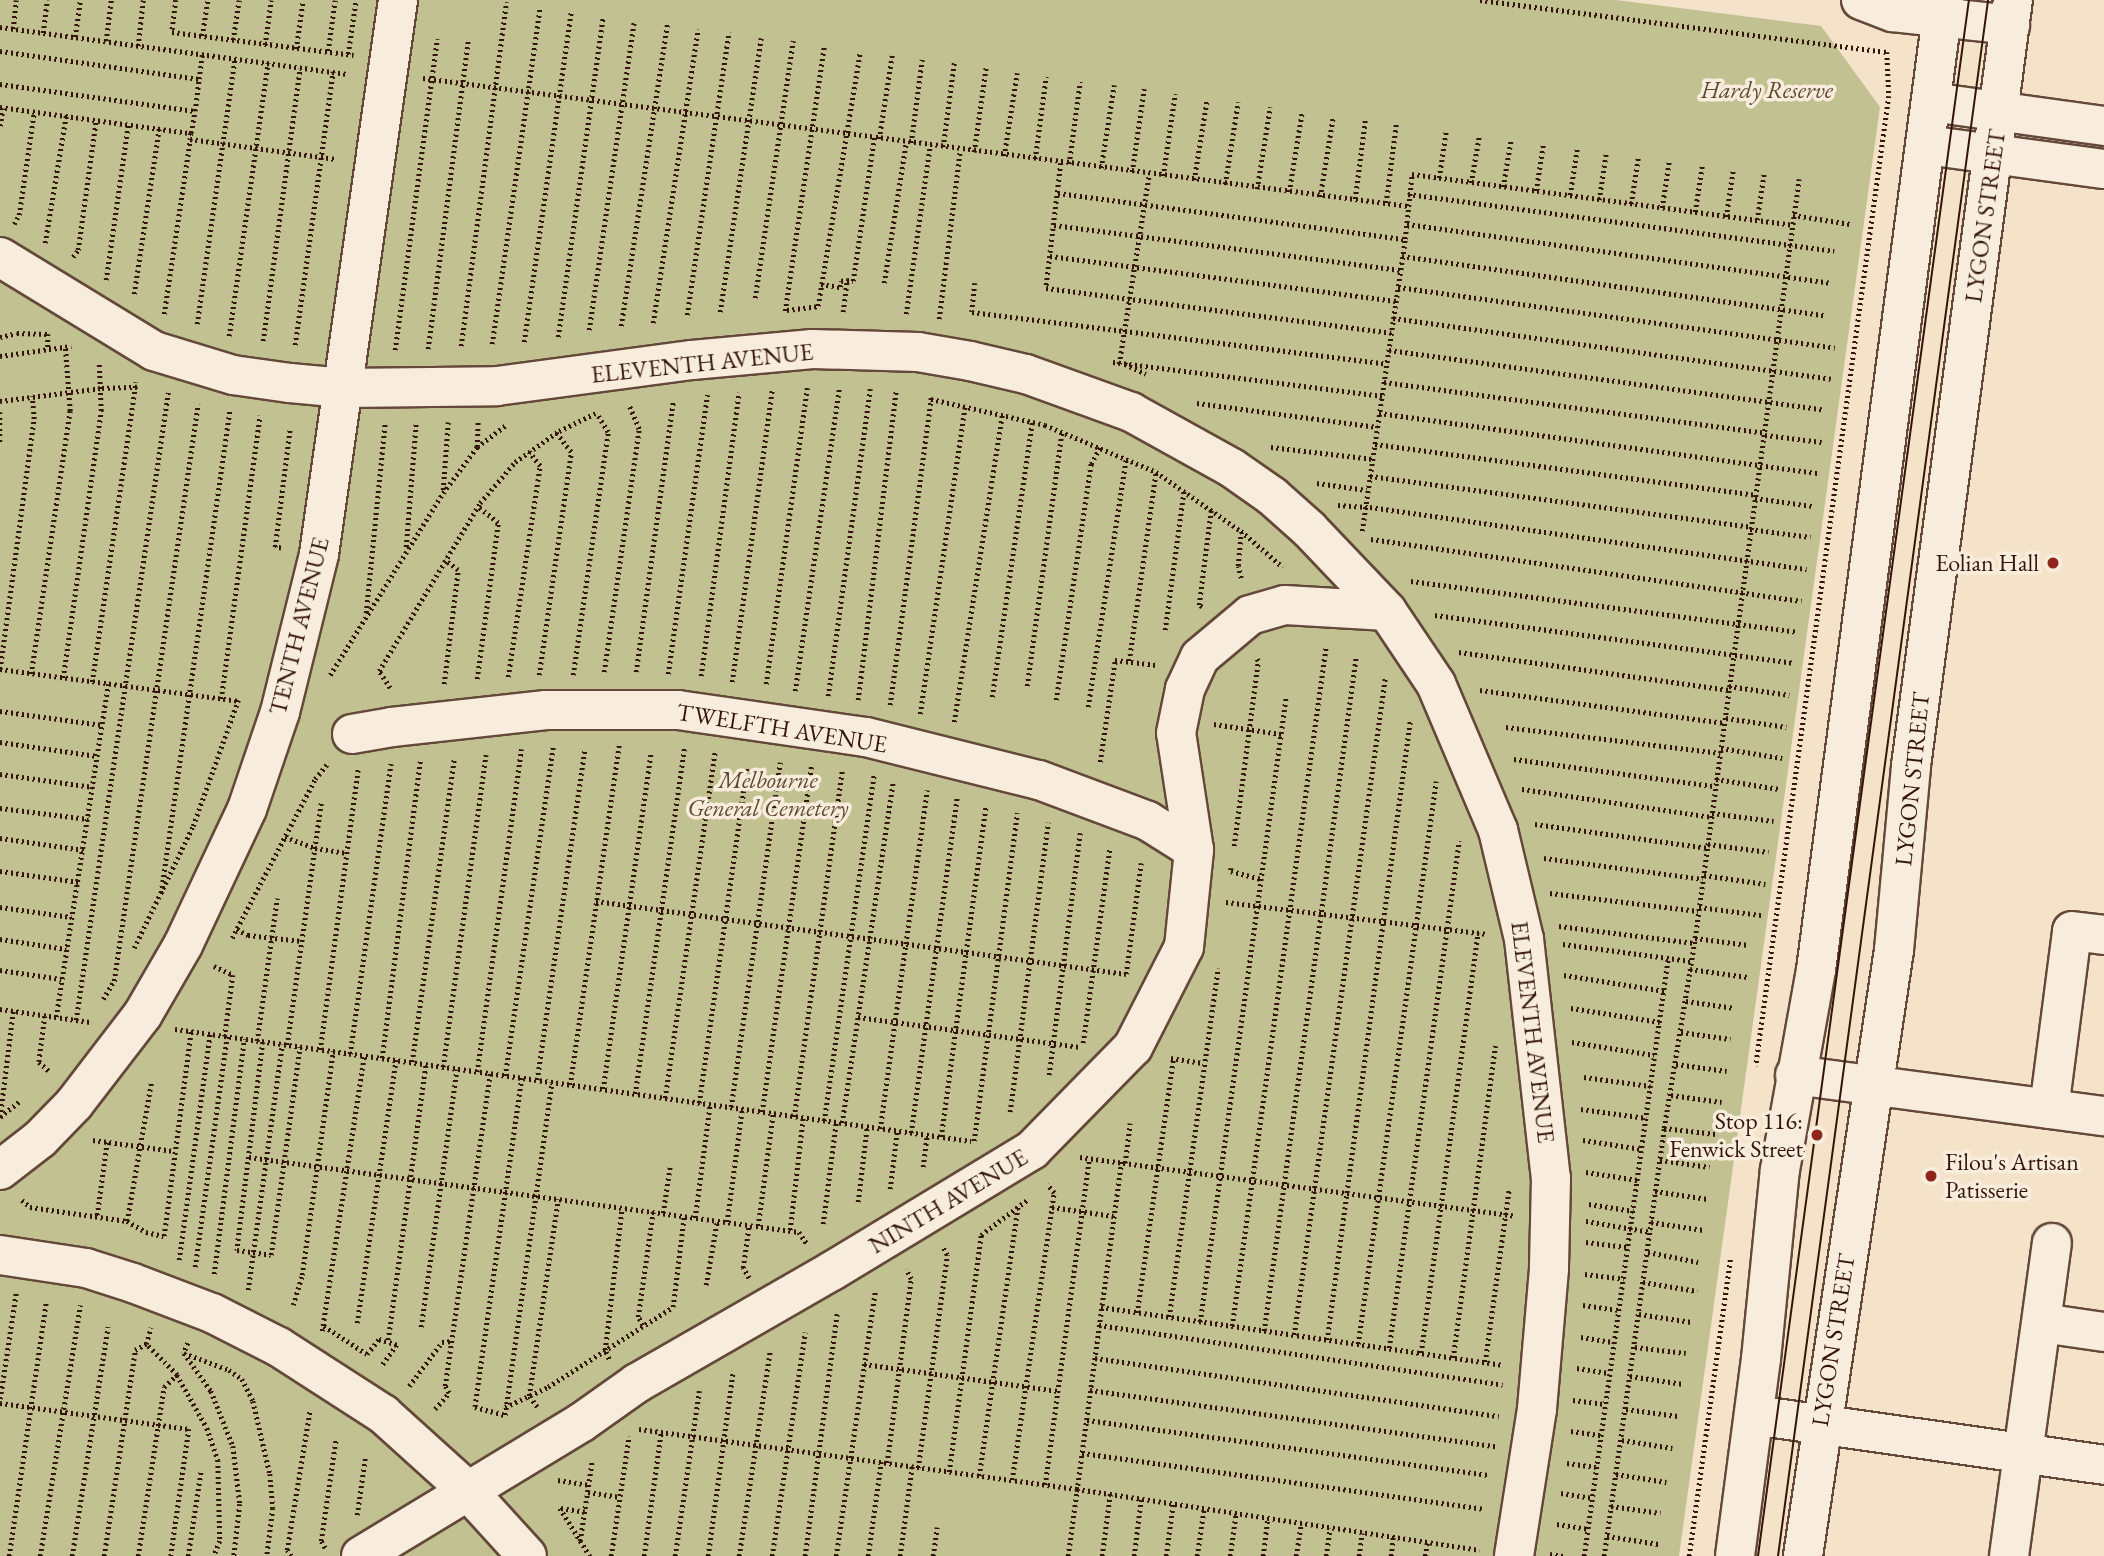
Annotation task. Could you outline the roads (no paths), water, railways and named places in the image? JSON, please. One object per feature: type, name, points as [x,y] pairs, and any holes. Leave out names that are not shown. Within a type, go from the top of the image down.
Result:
[{"type":"street","name":"TENTH AVENUE","points":[[7,1181],[40,1139],[150,1023],[247,809],[280,712],[319,554],[398,0]]},
{"type":"street","points":[[1861,0],[1894,12],[1943,9],[2012,13]]},
{"type":"street","points":[[1735,1556],[1754,1415],[1780,1170],[1816,970],[1943,9]]},
{"type":"street","name":"LYGON STREET","points":[[1803,1556],[1894,950],[1911,766],[2012,13]]},
{"type":"street","points":[[1931,102],[2104,126]]},
{"type":"street","points":[[1926,145],[2104,169]]},
{"type":"street","name":"ELEVENTH AVENUE","points":[[22,262],[117,337],[190,378],[270,390],[497,386],[703,358],[800,349],[866,349],[933,373],[1026,374],[1113,405],[1232,468],[1272,496],[1309,529],[1397,596],[1478,783],[1477,824],[1526,954],[1547,1021],[1551,1178],[1564,1210],[1549,1269],[1537,1409],[1514,1556]]},
{"type":"street","name":"NINTH AVENUE","points":[[351,1545],[467,1490],[582,1422],[637,1382],[832,1271],[1040,1171],[1133,1047],[1184,947],[1194,850],[1176,733],[1185,690],[1200,657],[1250,615],[1286,605],[1397,596]]},
{"type":"street","name":"TWELFTH AVENUE","points":[[348,752],[392,727],[546,710],[678,710],[866,737],[1039,780],[1148,821],[1194,850]]},
{"type":"street","points":[[2049,1109],[2072,931],[2104,935]]},
{"type":"street","points":[[1796,1075],[2104,1116]]},
{"type":"street","points":[[2009,1556],[2052,1242]]},
{"type":"street","points":[[40,1260],[162,1294],[234,1324],[331,1378],[383,1414],[467,1490],[527,1556]]},
{"type":"street","points":[[2042,1323],[2104,1332]]},
{"type":"street","points":[[1754,1415],[2104,1465]]},
{"type":"tram line","points":[[1758,1556],[1969,0]]},
{"type":"tram line","points":[[1778,1556],[1988,0]]},
{"type":"place","name":"Eolian Hall","points":[[2053,563]]},
{"type":"place","name":"Stop 116: Fenwick Street","points":[[1817,1135]]},
{"type":"place","name":"Filou's Artisan Patisserie","points":[[1931,1176]]},
{"type":"park label","name":"Hardy Reserve","points":[[1767,90]]},
{"type":"park label","name":"Melbourne General Cemetery","points":[[768,794]]}]
